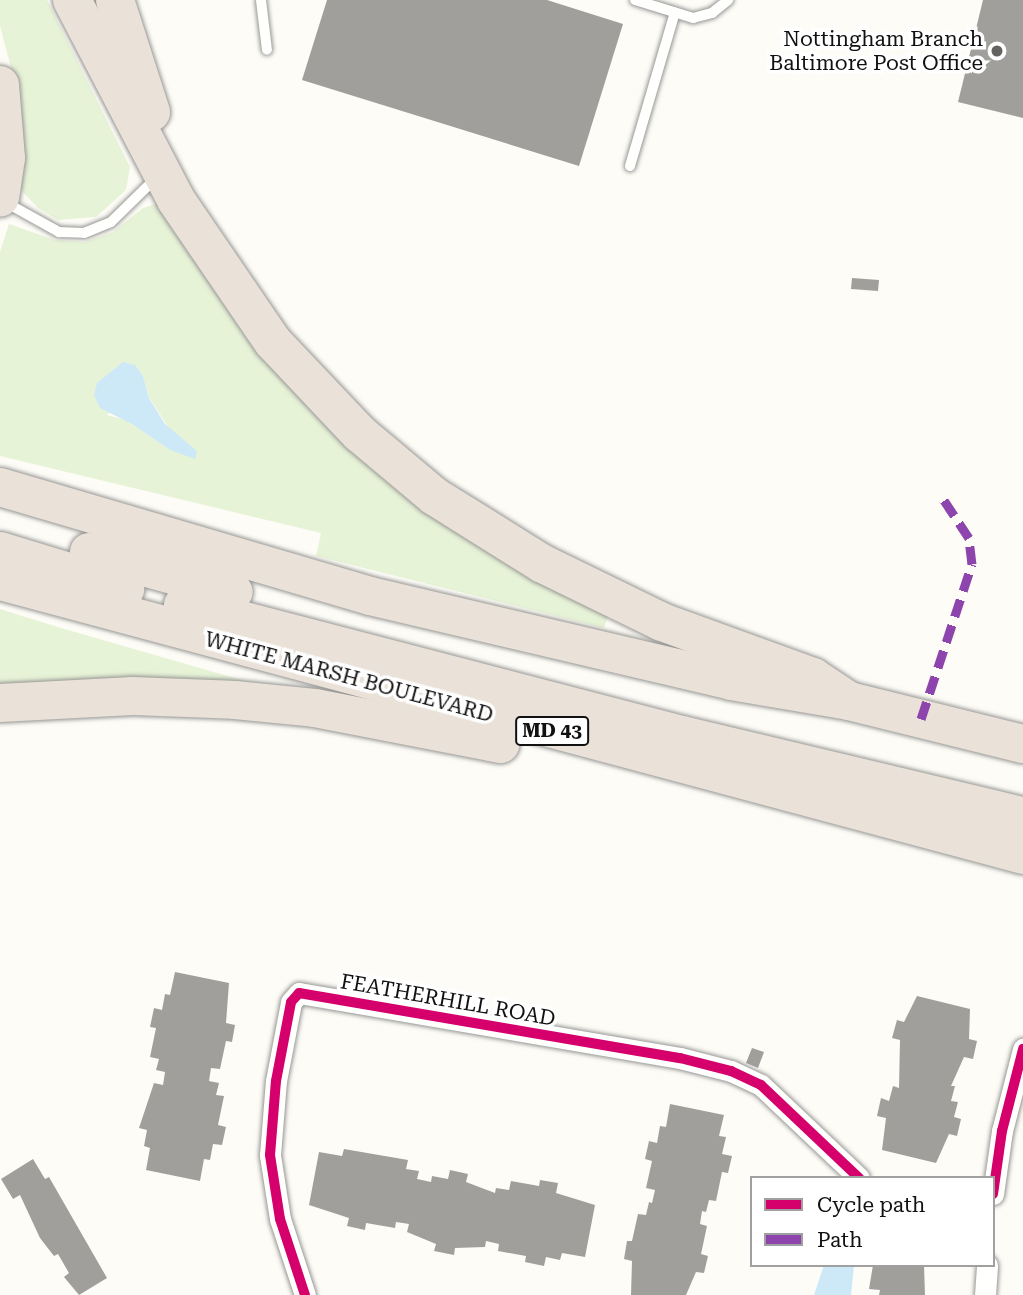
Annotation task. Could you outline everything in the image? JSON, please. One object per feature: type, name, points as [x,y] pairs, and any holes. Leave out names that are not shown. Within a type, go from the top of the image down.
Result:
[{"type":"highway","points":[[72,0],[166,169],[196,229],[290,362],[359,433],[434,496],[575,581],[674,626],[813,677],[849,701]]},
{"type":"highway","points":[[116,0],[166,169]]},
{"type":"highway","points":[[0,85],[6,158],[0,199]]},
{"type":"highway","points":[[0,487],[370,596],[730,681],[849,701],[1023,744]]},
{"type":"highway","points":[[0,526],[809,751],[949,796]]},
{"type":"highway","points":[[0,551],[351,650],[682,735],[949,796],[1023,816]]},
{"type":"highway","name":"WHITE MARSH BOULEVARD","points":[[0,582],[1023,855]]},
{"type":"highway","points":[[0,703],[78,697],[187,698],[290,705],[374,717],[557,757],[1023,876]]},
{"type":"street","name":"FEATHERHILL ROAD","points":[[305,1295],[280,1219],[270,1155],[276,1081],[291,1002],[299,993],[680,1058],[731,1071],[761,1085],[857,1176]]},
{"type":"street","points":[[995,1180],[1002,1131],[1023,1049]]},
{"type":"street","points":[[985,1295],[987,1267]]},
{"type":"lane","points":[[261,0],[267,50]]},
{"type":"lane","points":[[635,0],[693,18],[712,13],[728,0]]},
{"type":"lane","points":[[630,166],[675,12]]},
{"type":"lane","points":[[0,199],[59,232],[84,233],[111,222],[166,169]]},
{"type":"green space","points":[[0,0],[47,0],[130,167],[126,190],[96,217],[58,220],[38,208],[20,189],[18,94],[0,26]]},
{"type":"green space","points":[[159,203],[245,337],[323,424],[444,525],[526,576],[608,616],[604,628],[316,556],[321,533],[0,456],[0,252],[9,224],[55,240],[84,242],[113,232],[143,208]],"holes":[[[143,376],[149,397],[170,430],[170,450],[126,420],[107,415]]]},
{"type":"green space","points":[[0,609],[61,628],[252,683],[0,689]]},
{"type":"water","points":[[123,362],[135,365],[143,376],[149,398],[165,424],[197,451],[195,459],[170,450],[132,424],[100,408],[94,395],[97,383]]},
{"type":"water","points":[[823,1267],[854,1267],[851,1295],[814,1295]]},
{"type":"building","points":[[327,0],[547,0],[623,24],[579,166],[302,80]]},
{"type":"building","name":"Nottingham Branch Baltimore Post Office","points":[[983,0],[1023,0],[1023,118],[958,102]]},
{"type":"building","points":[[852,278],[879,280],[878,291],[851,289]]},
{"type":"building","points":[[175,972],[229,983],[226,1023],[235,1025],[232,1042],[226,1041],[220,1069],[211,1068],[209,1081],[219,1083],[216,1095],[224,1096],[218,1125],[226,1127],[222,1145],[213,1144],[210,1160],[204,1159],[200,1181],[146,1170],[150,1148],[144,1146],[147,1130],[139,1128],[154,1083],[163,1085],[165,1072],[156,1070],[159,1059],[150,1057],[156,1028],[150,1027],[154,1008],[162,1010],[165,994],[170,995]]},
{"type":"building","points":[[917,996],[970,1009],[969,1039],[977,1041],[973,1059],[964,1057],[951,1086],[955,1086],[951,1101],[958,1102],[954,1117],[961,1119],[957,1136],[949,1134],[936,1163],[882,1150],[886,1118],[877,1116],[881,1098],[889,1101],[893,1086],[899,1088],[900,1040],[892,1038],[897,1020],[904,1022]]},
{"type":"building","points":[[752,1048],[764,1052],[758,1068],[746,1063]]},
{"type":"building","points":[[670,1104],[724,1115],[719,1136],[726,1137],[722,1154],[732,1156],[728,1173],[722,1172],[716,1201],[709,1200],[706,1212],[702,1211],[700,1224],[707,1226],[701,1254],[708,1256],[704,1273],[696,1272],[686,1295],[631,1295],[632,1261],[624,1259],[627,1241],[632,1241],[638,1214],[646,1215],[649,1202],[652,1203],[655,1190],[646,1188],[652,1161],[645,1159],[649,1141],[657,1143],[660,1126],[666,1127]]},
{"type":"building","points":[[344,1149],[408,1160],[406,1169],[419,1171],[417,1179],[431,1182],[432,1176],[448,1179],[450,1170],[468,1174],[466,1182],[495,1193],[496,1188],[509,1190],[511,1181],[539,1186],[540,1180],[558,1183],[556,1193],[595,1205],[585,1257],[562,1253],[560,1260],[546,1257],[544,1266],[525,1262],[526,1256],[498,1251],[499,1244],[486,1241],[485,1247],[455,1248],[454,1255],[434,1251],[436,1244],[407,1232],[409,1224],[396,1222],[395,1228],[366,1223],[365,1230],[347,1226],[349,1218],[309,1205],[319,1152],[342,1156]]},
{"type":"building","points":[[33,1159],[45,1179],[49,1177],[107,1278],[79,1295],[64,1277],[69,1273],[58,1254],[54,1256],[40,1238],[20,1195],[13,1199],[1,1179]]},
{"type":"building","points":[[873,1267],[924,1267],[925,1295],[879,1295],[880,1290],[869,1289]]},
{"type":"marked path","points":[[921,719],[972,564],[969,538],[940,494]]},
{"type":"cycle path","points":[[305,1295],[280,1219],[270,1155],[276,1081],[291,1002],[299,993],[680,1058],[731,1071],[761,1085],[857,1176]]},
{"type":"cycle path","points":[[995,1180],[1002,1131],[1023,1049]]},
{"type":"place","name":"Nottingham Branch Baltimore Post Office","points":[[997,51]]}]
